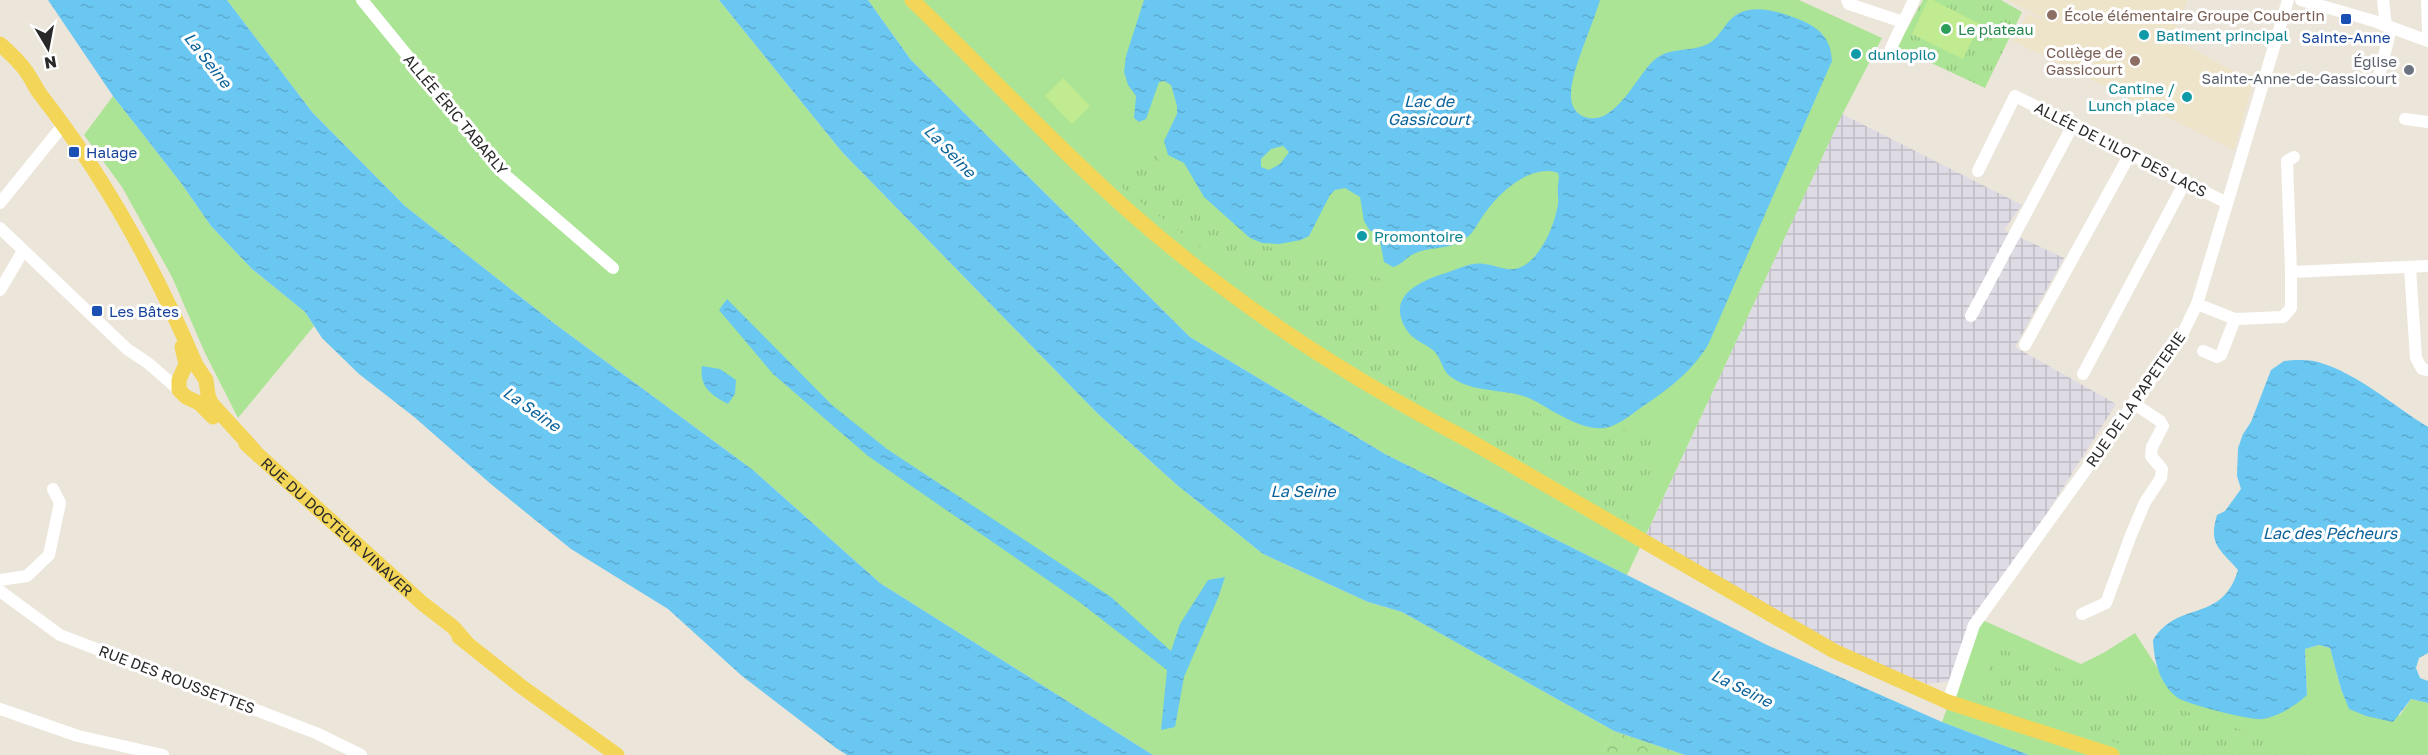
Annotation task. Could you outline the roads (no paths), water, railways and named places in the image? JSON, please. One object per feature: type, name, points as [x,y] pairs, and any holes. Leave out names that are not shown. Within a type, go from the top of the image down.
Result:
[{"type":"main road","points":[[912,0],[1086,173],[1132,214],[1200,270],[1308,348],[1416,413],[1490,452],[1834,651],[1947,702],[2112,755]]},
{"type":"main road","points":[[0,44],[21,75],[37,90],[64,124],[124,216],[170,307],[186,360],[183,385]]},
{"type":"main road","name":"RUE DU DOCTEUR VINAVER","points":[[170,307],[204,381],[211,403],[254,450]]},
{"type":"main road","points":[[191,370],[204,381],[200,397],[183,385],[191,370]]},
{"type":"main road","name":"RUE DU DOCTEUR VINAVER","points":[[183,385],[199,403],[422,603],[453,627],[466,642],[522,687],[617,755]]},
{"type":"street","name":"ALLÉE ÉRIC TABARLY","points":[[362,0],[504,174],[613,268]]},
{"type":"street","points":[[1847,0],[1850,4],[1903,22]]},
{"type":"street","points":[[1891,48],[1914,0]]},
{"type":"street","name":"RUE DE LA PAPETERIE","points":[[1947,702],[1974,625],[2180,339],[2197,304],[2288,0]]},
{"type":"street","points":[[2301,0],[2428,41]]},
{"type":"street","points":[[2378,80],[2389,27],[2383,0]]},
{"type":"street","points":[[2413,35],[2428,31],[2427,0]]},
{"type":"street","name":"ALLÉE DE L'ILOT DES LACS","points":[[1978,171],[2015,96],[2227,203]]},
{"type":"street","points":[[2405,119],[2428,122]]},
{"type":"street","points":[[0,203],[64,124]]},
{"type":"street","points":[[1971,316],[2073,125]]},
{"type":"street","points":[[2025,345],[2130,154]]},
{"type":"street","points":[[2197,304],[2235,319],[2283,316],[2291,308],[2287,161],[2294,157]]},
{"type":"street","points":[[2083,374],[2185,182]]},
{"type":"street","points":[[0,228],[127,349],[162,376],[183,385]]},
{"type":"street","points":[[0,291],[23,251]]},
{"type":"street","points":[[2291,272],[2428,266]]},
{"type":"street","points":[[2410,268],[2416,358],[2421,369],[2428,370]]},
{"type":"street","points":[[2203,351],[2217,357],[2221,355],[2235,319]]},
{"type":"street","points":[[2082,614],[2106,603],[2145,501],[2161,478],[2162,469],[2151,456],[2152,447],[2163,426],[2160,420],[2133,403]]},
{"type":"street","points":[[0,580],[27,576],[49,555],[60,503],[53,489]]},
{"type":"street","name":"RUE DES ROUSSETTES","points":[[0,591],[60,635],[316,733],[361,755]]},
{"type":"street","points":[[0,709],[78,736],[163,755]]},
{"type":"water","points":[[48,0],[227,0],[312,112],[405,206],[555,324],[753,470],[880,583],[1153,755],[847,755],[836,748],[742,676],[668,609],[571,549],[492,485],[413,416],[359,374],[322,338],[305,312],[252,269],[211,226],[181,183],[113,96]]},
{"type":"water","name":"La Seine","points":[[719,0],[868,0],[911,60],[1190,337],[1385,454],[1767,645],[1942,722],[2029,755],[1685,755],[1614,731],[1402,612],[1368,602],[1263,554],[1177,485],[1098,414],[842,152]]},
{"type":"water","name":"Lac de Gassicourt","points":[[1144,0],[1600,0],[1574,75],[1571,96],[1574,109],[1589,118],[1601,117],[1614,109],[1658,57],[1670,52],[1708,44],[1729,21],[1744,11],[1753,9],[1772,11],[1812,26],[1823,34],[1829,46],[1832,61],[1708,345],[1686,373],[1668,388],[1612,426],[1592,428],[1571,421],[1523,396],[1461,383],[1448,374],[1434,351],[1409,333],[1401,317],[1400,306],[1404,298],[1410,290],[1428,279],[1471,265],[1484,264],[1513,269],[1530,261],[1542,247],[1554,221],[1558,202],[1558,173],[1537,172],[1527,176],[1499,197],[1465,239],[1453,245],[1416,253],[1393,267],[1384,262],[1379,235],[1377,232],[1370,231],[1364,221],[1360,197],[1345,188],[1335,190],[1330,195],[1309,236],[1301,240],[1279,244],[1262,243],[1250,238],[1204,197],[1184,163],[1168,155],[1164,141],[1177,114],[1171,85],[1164,81],[1159,82],[1146,119],[1139,122],[1134,118],[1136,96],[1128,85],[1124,72],[1126,56]],"holes":[[[1283,146],[1289,152],[1280,164],[1269,170],[1261,167],[1261,159],[1271,149]]]},
{"type":"water","points":[[727,299],[832,405],[887,449],[1111,597],[1171,651],[1180,624],[1208,580],[1225,577],[1184,677],[1175,727],[1161,730],[1167,670],[1078,601],[868,456],[773,374],[719,310]]},
{"type":"water","name":"Lac des Pécheurs","points":[[2284,361],[2318,362],[2347,374],[2428,427],[2428,653],[2419,658],[2416,668],[2420,678],[2428,681],[2428,703],[2411,699],[2393,722],[2366,716],[2349,709],[2330,648],[2319,645],[2305,649],[2307,695],[2275,716],[2263,719],[2220,712],[2178,698],[2166,686],[2156,663],[2153,640],[2163,627],[2175,619],[2211,605],[2222,598],[2231,587],[2238,570],[2217,546],[2214,533],[2217,515],[2225,511],[2241,489],[2237,476],[2238,448],[2251,422],[2271,370]]},
{"type":"water","points":[[702,366],[720,369],[736,380],[735,394],[728,404],[716,397],[704,385]]},
{"type":"place","name":"École élémentaire Groupe Coubertin","points":[[2052,15]]},
{"type":"place","name":"Sainte-Anne","points":[[2346,19]]},
{"type":"place","name":"Le plateau","points":[[1946,29]]},
{"type":"place","name":"Batiment principal","points":[[2144,35]]},
{"type":"place","name":"dunlopilo","points":[[1856,54]]},
{"type":"place","name":"Collège de Gassicourt","points":[[2135,61]]},
{"type":"place","name":"Église Sainte-Anne-de-Gassicourt","points":[[2409,70]]},
{"type":"place","name":"Cantine / Lunch place","points":[[2187,97]]},
{"type":"place","name":"Halage","points":[[74,152]]},
{"type":"place","name":"Promontoire","points":[[1362,236]]},
{"type":"place","name":"Les Bâtes","points":[[97,311]]}]
